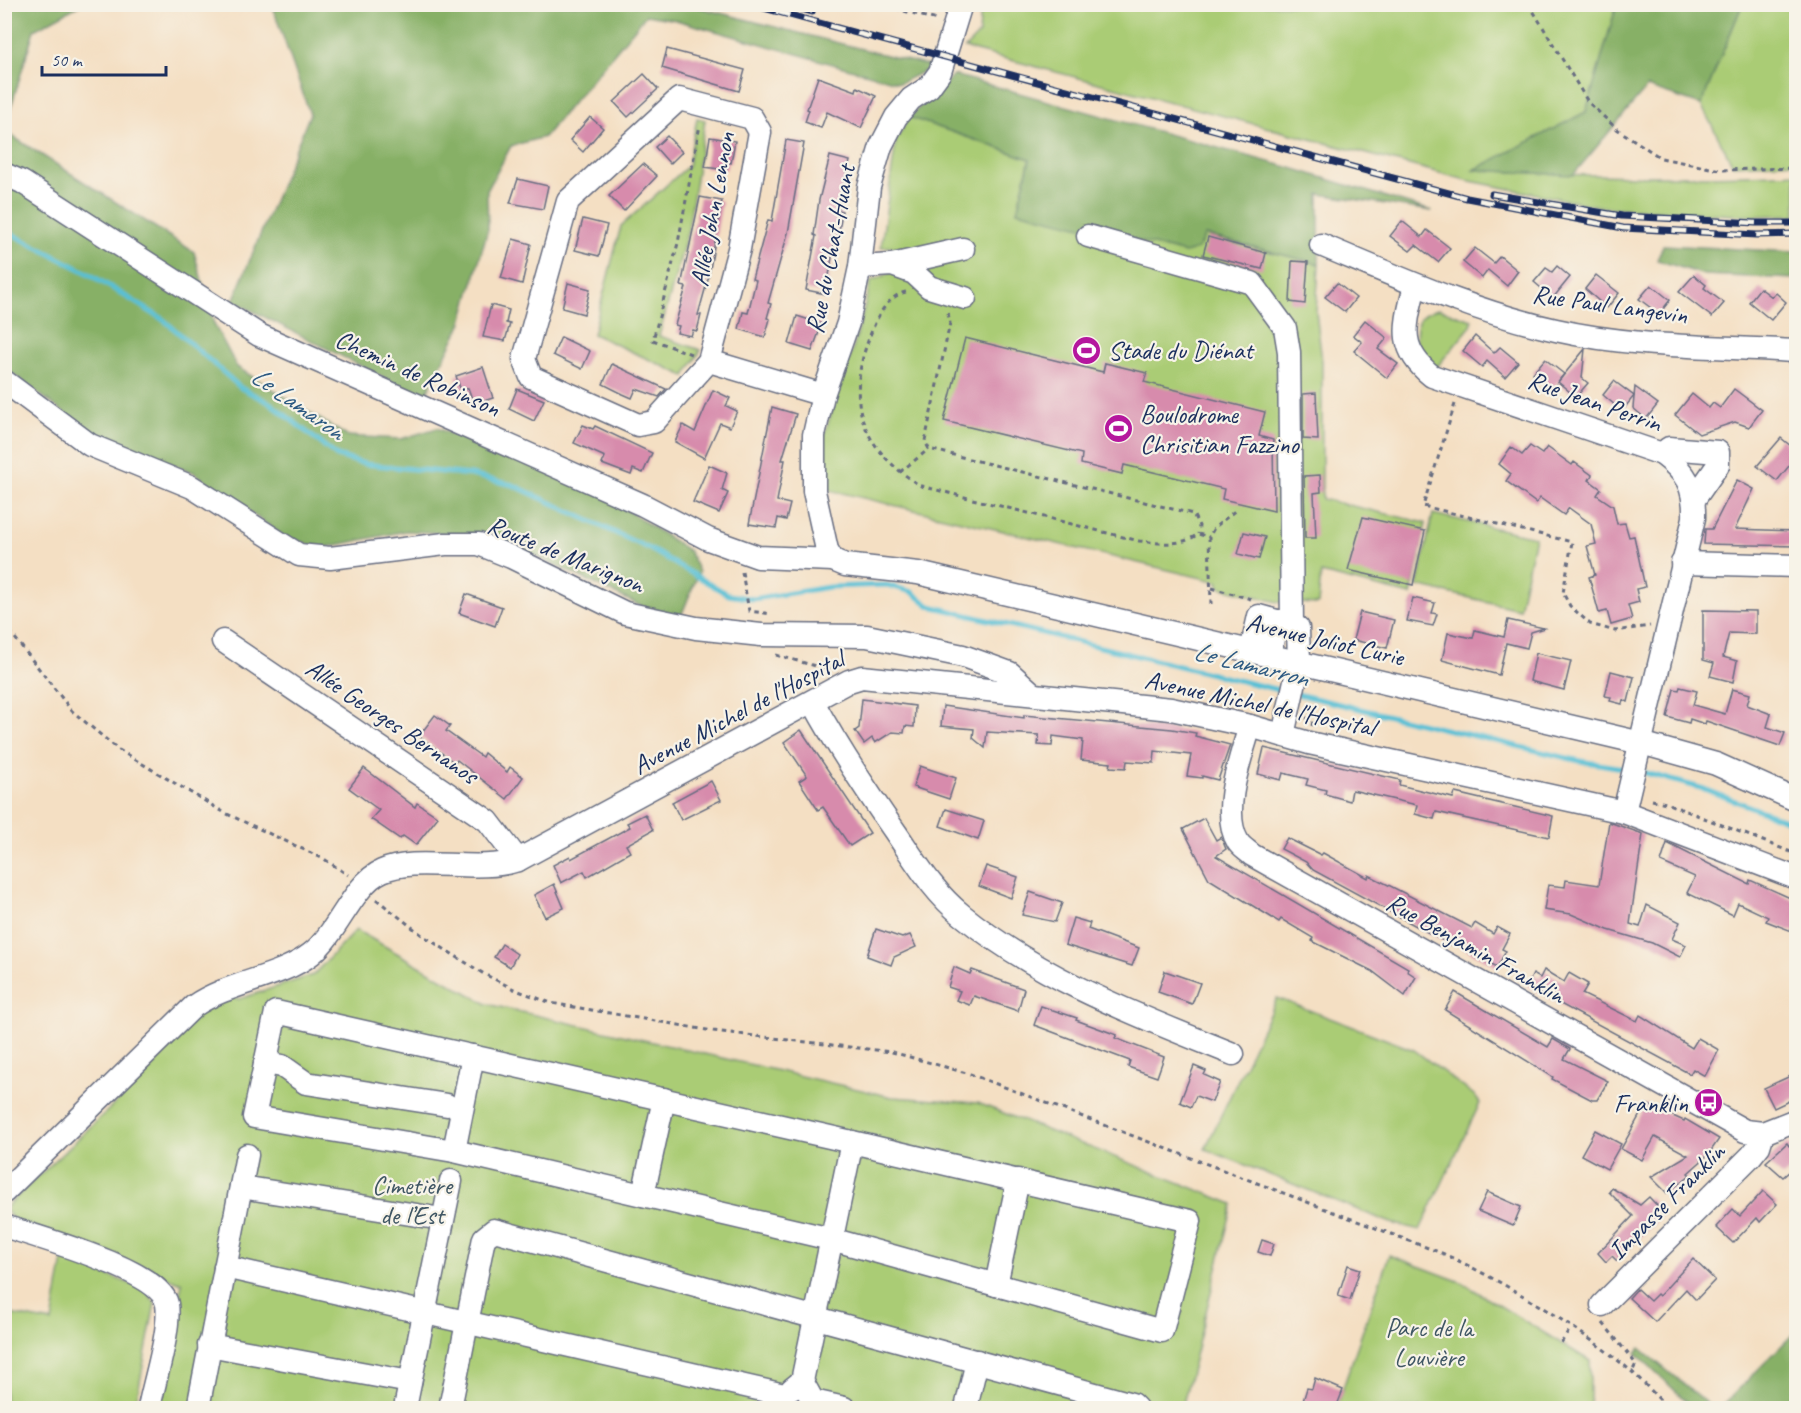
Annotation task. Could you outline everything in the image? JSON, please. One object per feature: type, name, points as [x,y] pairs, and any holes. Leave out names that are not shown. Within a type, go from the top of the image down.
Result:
[{"type":"street","name":"Rue du Chat-Huant","points":[[833,560],[827,550],[814,491],[812,467],[814,435],[823,395],[848,322],[860,267],[869,187],[881,146],[896,117],[911,99],[929,87],[940,72],[959,15]]},
{"type":"street","name":"Allée John Lennon","points":[[679,99],[752,118],[760,132],[739,249],[709,361],[654,422],[638,425],[531,377],[524,359],[568,201],[679,99]]},
{"type":"street","name":"Chemin de Robinson","points":[[4,174],[22,182],[259,335],[643,505],[708,539],[741,553],[758,557],[833,560]]},
{"type":"street","points":[[1088,236],[1252,284],[1285,328],[1290,375],[1285,623]]},
{"type":"street","name":"Rue Paul Langevin","points":[[1321,245],[1478,309],[1557,331],[1628,340],[1797,351]]},
{"type":"street","points":[[860,267],[892,265],[963,249]]},
{"type":"street","points":[[892,265],[914,273],[936,293],[964,298]]},
{"type":"street","name":"Rue Jean Perrin","points":[[1416,285],[1406,334],[1408,350],[1418,365],[1432,376],[1662,454],[1688,479],[1695,498]]},
{"type":"street","points":[[709,361],[823,395]]},
{"type":"street","name":"Route de Marignon","points":[[4,381],[90,445],[125,462],[192,487],[299,555],[330,558],[445,544],[479,544],[511,557],[625,613],[696,628],[764,635],[867,636],[963,656],[1010,673],[1033,694]]},
{"type":"street","points":[[1627,798],[1694,518],[1695,498],[1718,465],[1718,452],[1669,448],[1662,454]]},
{"type":"street","name":"Avenue Joliot Curie","points":[[833,560],[845,565],[918,573],[1260,653],[1297,671],[1638,753],[1716,764],[1797,800]]},
{"type":"street","points":[[1682,563],[1797,566]]},
{"type":"street","points":[[1260,653],[1259,616],[1298,628],[1297,671],[1283,735]]},
{"type":"street","name":"Allée Georges Bernanos","points":[[223,641],[488,821],[518,860]]},
{"type":"street","name":"Avenue Michel de l'Hospital","points":[[4,1192],[194,1006],[212,994],[285,967],[310,954],[335,928],[363,886],[381,871],[404,866],[500,866],[518,860],[849,681],[862,677],[1171,709],[1283,735],[1627,798],[1797,878]]},
{"type":"street","points":[[813,702],[840,753],[924,874],[960,914],[996,939],[1088,995],[1233,1054]]},
{"type":"street","name":"Rue Benjamin Franklin","points":[[1250,726],[1232,793],[1231,820],[1238,841],[1252,855],[1745,1131],[1763,1133]]},
{"type":"street","points":[[276,1012],[1190,1221],[1162,1331],[831,1239],[454,1151],[254,1117],[266,1063],[276,1012]]},
{"type":"street","points":[[454,1151],[473,1056]]},
{"type":"street","points":[[266,1063],[282,1066],[306,1083],[447,1105]]},
{"type":"street","points":[[643,1195],[664,1100]]},
{"type":"street","points":[[1763,1133],[1797,1120]]},
{"type":"street","name":"Impasse Franklin","points":[[1602,1305],[1750,1156],[1759,1146],[1763,1133]]},
{"type":"street","points":[[225,1267],[467,1322],[788,1402],[802,1381],[852,1142]]},
{"type":"street","points":[[198,1408],[247,1155]]},
{"type":"street","points":[[996,1285],[1018,1180]]},
{"type":"street","points":[[405,1408],[451,1181]]},
{"type":"street","points":[[241,1187],[442,1219]]},
{"type":"street","points":[[4,1226],[104,1260],[148,1280],[161,1291],[166,1303],[167,1319],[149,1408]]},
{"type":"street","points":[[450,1408],[484,1238],[494,1230],[977,1361],[1132,1404],[1136,1408]]},
{"type":"street","points":[[209,1345],[410,1383]]},
{"type":"street","points":[[966,1408],[977,1361]]},
{"type":"street","points":[[802,1381],[808,1405],[844,1408]]},
{"type":"path","points":[[878,4],[959,15]]},
{"type":"path","points":[[1529,4],[1588,102],[1617,129],[1661,158],[1720,170],[1797,168]]},
{"type":"path","points":[[704,105],[678,243],[653,340],[709,361]]},
{"type":"path","points":[[917,291],[936,293],[946,306],[950,323],[926,441],[929,449],[1193,514],[1199,526],[1198,534],[1190,541],[1171,543],[1139,541],[921,486],[881,456],[861,418],[857,377],[862,354],[879,314],[898,294],[917,291]]},
{"type":"path","points":[[1461,386],[1423,506],[1572,542],[1563,593],[1569,606],[1590,624],[1615,631],[1634,630],[1669,621]]},
{"type":"path","points":[[900,472],[929,449]]},
{"type":"path","points":[[1211,604],[1209,537],[1214,528],[1237,509]]},
{"type":"path","points":[[1198,534],[1209,537]]},
{"type":"path","points":[[743,586],[747,604]]},
{"type":"path","points":[[4,624],[72,711],[118,750],[225,813],[324,859],[363,886],[392,914],[484,975],[551,1003],[661,1024],[891,1052],[970,1074],[1444,1254],[1478,1270],[1571,1328],[1632,1372],[1668,1408]]},
{"type":"path","points":[[764,635],[766,648],[770,654],[822,667],[843,675],[849,681]]},
{"type":"path","points":[[1627,798],[1666,803],[1797,854]]},
{"type":"path","points":[[1602,1305],[1595,1314],[1636,1364],[1632,1372]]},
{"type":"path","points":[[1561,1343],[1571,1328]]},
{"type":"green space","points":[[5,4],[80,5],[34,30],[5,127]]},
{"type":"green space","points":[[1617,4],[1742,5],[1701,105],[1647,87],[1573,175],[1474,170],[1586,112]]},
{"type":"green space","points":[[272,5],[689,5],[933,67],[900,83],[676,20],[646,15],[544,137],[511,146],[487,191],[488,229],[461,325],[424,398],[233,301],[310,114]]},
{"type":"green space","points":[[981,5],[1617,5],[1586,112],[1475,170],[1636,176],[1796,173],[1796,215],[1750,216],[1602,207],[1470,181],[965,48],[979,34]]},
{"type":"green space","points":[[1742,5],[1796,5],[1796,63],[1788,76],[1796,77],[1796,162],[1733,165],[1701,105]]},
{"type":"green space","points":[[954,75],[1291,168],[1432,211],[1319,194],[1319,264],[1205,235],[1198,249],[1185,253],[1017,211],[1030,159],[909,117]]},
{"type":"green space","name":"Stade du Diénat","points":[[909,117],[1030,159],[1017,211],[1205,235],[1319,264],[1316,312],[1322,361],[1322,499],[1426,523],[1411,595],[1321,573],[1318,604],[1278,602],[1218,587],[1219,582],[825,489],[822,441],[856,339],[871,281],[890,273],[894,247],[881,247],[896,141]]},
{"type":"green space","points":[[697,118],[705,120],[688,230],[659,336],[701,350],[685,376],[593,334],[621,226],[688,166]]},
{"type":"green space","points":[[4,131],[194,252],[214,324],[237,367],[347,436],[401,439],[437,428],[607,497],[689,551],[699,572],[681,616],[643,607],[495,536],[406,531],[322,548],[285,537],[193,472],[96,437],[5,368]]},
{"type":"green space","points":[[1663,245],[1796,252],[1796,279],[1704,275],[1657,260]]},
{"type":"green space","points":[[1439,309],[1472,320],[1471,326],[1436,368],[1417,349],[1416,334],[1421,318]]},
{"type":"green space","points":[[1433,514],[1535,537],[1519,609],[1417,586]]},
{"type":"green space","name":"Cimetière de l’Est","points":[[356,930],[487,1004],[892,1097],[978,1103],[1233,1204],[1182,1408],[157,1408],[182,1283],[14,1220],[7,1211],[8,1205],[142,1078],[195,1016],[227,996],[239,999],[313,975]]},
{"type":"green space","points":[[1277,998],[1414,1050],[1474,1095],[1480,1103],[1420,1230],[1391,1223],[1205,1149]]},
{"type":"green space","name":"Parc de la Louvière","points":[[1389,1255],[1461,1282],[1590,1361],[1590,1408],[1336,1408]]},
{"type":"green space","points":[[63,1259],[145,1289],[155,1303],[135,1408],[5,1408],[4,1313],[52,1322]]},
{"type":"green space","points":[[1796,1331],[1796,1408],[1720,1408]]},
{"type":"green space","points":[[1640,1348],[1712,1408],[1693,1408],[1636,1353]]},
{"type":"building","points":[[667,49],[745,70],[739,91],[662,68]]},
{"type":"building","points":[[644,74],[658,89],[628,117],[614,102]]},
{"type":"building","points":[[818,77],[856,91],[857,87],[876,96],[861,128],[827,112],[821,128],[805,122]]},
{"type":"building","points":[[590,117],[603,128],[583,152],[570,140]]},
{"type":"building","points":[[667,136],[682,152],[670,164],[655,147]]},
{"type":"building","points":[[710,137],[735,141],[731,163],[728,162],[726,170],[705,167]]},
{"type":"building","points":[[786,140],[804,143],[788,233],[768,303],[771,304],[767,318],[770,319],[765,337],[739,329],[743,312],[748,313],[756,280],[752,279],[768,220],[772,221]]},
{"type":"building","points":[[830,156],[850,161],[838,210],[842,211],[838,239],[835,239],[826,294],[806,290],[816,236],[814,235],[819,200]]},
{"type":"building","points":[[643,164],[657,176],[624,211],[609,196]]},
{"type":"building","points":[[518,179],[548,186],[543,209],[510,203]]},
{"type":"building","points":[[700,197],[722,201],[709,275],[698,315],[701,315],[697,331],[693,330],[691,336],[677,333],[679,326],[675,325],[686,287],[681,286]]},
{"type":"building","points":[[583,219],[607,225],[599,256],[575,250]]},
{"type":"building","points":[[1402,221],[1422,237],[1427,230],[1450,248],[1438,262],[1416,245],[1410,251],[1390,236]]},
{"type":"building","points":[[1208,237],[1266,253],[1262,269],[1203,255]]},
{"type":"building","points":[[513,239],[531,244],[522,284],[501,278]]},
{"type":"building","points":[[1475,248],[1494,263],[1500,256],[1518,271],[1507,286],[1488,270],[1482,278],[1463,262]]},
{"type":"building","points":[[1292,261],[1308,262],[1305,304],[1290,302]]},
{"type":"building","points":[[1557,266],[1570,277],[1553,298],[1534,282],[1546,268],[1552,272]]},
{"type":"building","points":[[1596,275],[1619,293],[1607,308],[1585,289]]},
{"type":"building","points":[[1694,275],[1706,285],[1704,288],[1724,303],[1712,317],[1679,292]]},
{"type":"building","points":[[568,283],[590,289],[584,314],[562,308]]},
{"type":"building","points":[[1337,283],[1356,298],[1345,312],[1325,297]]},
{"type":"building","points":[[1651,285],[1670,300],[1659,314],[1639,299]]},
{"type":"building","points":[[1760,288],[1772,297],[1776,293],[1786,302],[1771,320],[1749,302]]},
{"type":"building","points":[[491,305],[509,310],[506,323],[510,324],[505,341],[483,337]]},
{"type":"building","points":[[797,316],[822,324],[812,351],[789,344]]},
{"type":"building","points":[[1365,320],[1387,338],[1378,349],[1398,364],[1387,378],[1354,351],[1362,342],[1353,335]]},
{"type":"building","points":[[1475,336],[1494,353],[1500,347],[1518,362],[1505,377],[1487,361],[1482,367],[1463,351]]},
{"type":"building","points":[[561,337],[590,351],[582,369],[553,355]]},
{"type":"building","name":"Boulodrome Chrisitian Fazzino","points":[[965,338],[1103,372],[1105,363],[1147,373],[1144,382],[1265,412],[1259,436],[1273,440],[1274,511],[1222,499],[1224,489],[1124,465],[1122,474],[1081,464],[1082,454],[944,421]]},
{"type":"building","points":[[1585,349],[1582,378],[1588,383],[1576,397],[1558,382]]},
{"type":"building","points":[[1545,359],[1564,374],[1552,389],[1533,373]]},
{"type":"building","points":[[612,364],[666,389],[659,397],[636,389],[632,398],[623,394],[603,384]]},
{"type":"building","points":[[483,367],[493,398],[474,404],[468,388],[461,391],[456,376]]},
{"type":"building","points":[[1614,381],[1634,396],[1622,411],[1603,395]]},
{"type":"building","points":[[1635,387],[1658,404],[1646,419],[1633,408]]},
{"type":"building","points":[[517,389],[544,400],[534,421],[509,409]]},
{"type":"building","points":[[1734,389],[1762,410],[1749,427],[1735,422],[1699,434],[1675,415],[1692,394],[1709,408],[1713,403],[1720,408]]},
{"type":"building","points":[[713,390],[730,398],[726,406],[737,411],[730,427],[720,423],[704,458],[675,442],[683,425],[695,432]]},
{"type":"building","points":[[1316,393],[1318,440],[1303,439],[1303,394]]},
{"type":"building","points":[[772,407],[796,414],[782,460],[785,460],[777,501],[790,504],[786,520],[778,518],[776,528],[749,524]]},
{"type":"building","points":[[583,425],[593,429],[595,426],[652,453],[643,473],[633,469],[631,475],[602,464],[605,457],[574,443]]},
{"type":"building","points":[[1781,438],[1797,451],[1797,456],[1777,481],[1757,466]]},
{"type":"building","points":[[1530,446],[1542,454],[1547,447],[1572,465],[1574,462],[1592,475],[1589,480],[1601,489],[1597,495],[1613,506],[1617,524],[1625,523],[1629,537],[1634,536],[1645,587],[1636,589],[1639,602],[1628,605],[1632,619],[1611,625],[1607,611],[1599,613],[1589,577],[1595,575],[1587,546],[1596,544],[1591,524],[1569,508],[1564,515],[1540,498],[1536,503],[1506,481],[1511,474],[1499,464],[1511,447],[1522,455]]},
{"type":"building","points":[[709,465],[727,473],[722,490],[728,493],[719,513],[693,502]]},
{"type":"building","points":[[1320,475],[1321,492],[1314,493],[1316,538],[1305,538],[1304,476]]},
{"type":"building","points":[[1737,480],[1754,489],[1735,529],[1797,531],[1797,546],[1704,544],[1705,529],[1712,529]]},
{"type":"building","points":[[1363,517],[1425,531],[1413,585],[1348,570]]},
{"type":"building","points":[[1244,532],[1265,537],[1259,559],[1238,554]]},
{"type":"building","points":[[466,594],[502,607],[495,626],[459,613]]},
{"type":"building","points":[[1413,598],[1435,603],[1432,613],[1437,614],[1433,626],[1407,621]]},
{"type":"building","points":[[1703,610],[1756,611],[1756,634],[1729,633],[1723,657],[1737,661],[1733,682],[1710,676],[1714,663],[1703,660]]},
{"type":"building","points":[[1360,612],[1394,620],[1387,648],[1353,640]]},
{"type":"building","points":[[1508,620],[1544,628],[1531,632],[1527,648],[1506,643],[1499,675],[1442,660],[1448,633],[1473,638],[1475,630],[1504,637]]},
{"type":"building","points":[[1536,653],[1571,661],[1564,690],[1530,681]]},
{"type":"building","points":[[1611,671],[1634,677],[1628,702],[1623,700],[1622,704],[1610,701],[1611,697],[1605,696]]},
{"type":"building","points":[[1680,687],[1697,691],[1693,705],[1725,714],[1732,689],[1750,694],[1747,705],[1771,714],[1767,727],[1785,733],[1780,746],[1706,721],[1705,724],[1690,719],[1689,723],[1667,717],[1674,689],[1679,690]]},
{"type":"building","points":[[862,699],[915,706],[914,727],[905,726],[904,733],[892,732],[875,743],[872,738],[864,744],[855,731],[859,728]]},
{"type":"building","points":[[943,706],[1024,718],[1024,715],[1172,729],[1196,733],[1195,736],[1230,745],[1218,780],[1202,776],[1202,778],[1187,776],[1191,755],[1155,751],[1154,763],[1127,761],[1126,768],[1110,767],[1111,763],[1081,760],[1083,740],[1053,736],[1052,746],[1038,745],[1039,735],[987,732],[985,748],[973,738],[974,729],[941,726]]},
{"type":"building","points":[[435,715],[450,726],[446,731],[482,757],[484,753],[507,772],[510,767],[523,777],[507,799],[457,760],[455,763],[419,736]]},
{"type":"building","points":[[801,730],[870,833],[850,846],[823,807],[818,810],[799,781],[807,776],[784,742]]},
{"type":"building","points":[[1264,748],[1400,780],[1399,785],[1453,798],[1455,793],[1553,816],[1549,837],[1436,812],[1434,819],[1415,814],[1417,805],[1352,790],[1350,801],[1325,794],[1326,790],[1306,785],[1308,779],[1283,773],[1281,780],[1258,774]]},
{"type":"building","points":[[920,766],[956,778],[949,799],[913,787]]},
{"type":"building","points":[[364,768],[415,807],[417,803],[438,817],[416,845],[403,836],[400,839],[371,819],[379,810],[349,788]]},
{"type":"building","points":[[711,781],[721,800],[681,820],[672,802]]},
{"type":"building","points":[[946,809],[984,821],[978,840],[940,826]]},
{"type":"building","points":[[645,814],[653,830],[626,845],[630,852],[587,877],[584,871],[561,883],[553,865],[570,856],[571,859],[630,827],[627,823]]},
{"type":"building","points":[[1204,818],[1216,840],[1221,837],[1226,849],[1216,856],[1408,968],[1407,971],[1416,977],[1405,996],[1372,971],[1312,941],[1313,938],[1281,919],[1279,922],[1209,879],[1183,829]]},
{"type":"building","points":[[1609,822],[1643,834],[1630,924],[1640,927],[1647,905],[1680,922],[1672,939],[1686,945],[1680,957],[1652,943],[1608,930],[1571,914],[1544,910],[1548,885],[1565,887],[1566,880],[1599,885]]},
{"type":"building","points":[[1287,838],[1321,855],[1323,853],[1368,878],[1369,875],[1472,928],[1475,923],[1493,934],[1497,927],[1510,934],[1502,949],[1506,951],[1497,967],[1453,942],[1451,945],[1313,870],[1306,862],[1281,849]]},
{"type":"building","points":[[1667,843],[1749,884],[1750,880],[1797,901],[1797,933],[1766,921],[1768,917],[1738,903],[1733,915],[1687,893],[1695,877],[1661,862]]},
{"type":"building","points":[[986,866],[1018,877],[1011,898],[979,886]]},
{"type":"building","points":[[554,884],[564,908],[545,917],[534,895]]},
{"type":"building","points":[[1030,892],[1062,903],[1055,922],[1022,915]]},
{"type":"building","points":[[1073,918],[1090,923],[1088,929],[1139,948],[1132,966],[1065,945]]},
{"type":"building","points":[[876,929],[902,938],[910,935],[916,947],[894,957],[891,965],[867,956]]},
{"type":"building","points":[[502,944],[517,954],[510,967],[494,957]]},
{"type":"building","points":[[954,967],[970,974],[972,970],[1024,989],[1018,1011],[974,996],[970,1005],[956,1000],[960,991],[948,987]]},
{"type":"building","points":[[1544,970],[1564,982],[1569,973],[1588,984],[1582,994],[1637,1021],[1640,1015],[1692,1048],[1698,1038],[1719,1050],[1705,1076],[1693,1069],[1690,1074],[1527,986],[1533,974],[1540,978]]},
{"type":"building","points":[[1165,971],[1200,983],[1192,1004],[1158,992]]},
{"type":"building","points":[[1455,992],[1548,1047],[1553,1039],[1570,1049],[1564,1059],[1608,1081],[1597,1100],[1592,1100],[1552,1079],[1553,1077],[1445,1010]]},
{"type":"building","points":[[1041,1006],[1077,1018],[1076,1020],[1117,1035],[1115,1038],[1164,1057],[1157,1077],[1128,1067],[1130,1061],[1034,1025]]},
{"type":"building","points":[[1194,1066],[1206,1071],[1204,1075],[1220,1082],[1212,1102],[1196,1096],[1191,1107],[1180,1102]]},
{"type":"building","points":[[1797,1073],[1797,1097],[1774,1108],[1764,1088]]},
{"type":"building","points":[[1646,1104],[1684,1121],[1685,1119],[1719,1139],[1708,1155],[1688,1173],[1690,1175],[1667,1193],[1651,1177],[1688,1155],[1655,1137],[1642,1160],[1621,1149]]},
{"type":"building","points":[[1595,1130],[1621,1144],[1607,1169],[1581,1155]]},
{"type":"building","points":[[1797,1140],[1797,1165],[1783,1177],[1766,1162],[1787,1143],[1789,1146]]},
{"type":"building","points":[[1612,1188],[1640,1205],[1649,1197],[1664,1213],[1617,1261],[1612,1256],[1606,1262],[1598,1253],[1633,1216],[1609,1192]]},
{"type":"building","points":[[1763,1191],[1777,1204],[1760,1222],[1757,1218],[1733,1243],[1716,1227],[1733,1209],[1740,1216]]},
{"type":"building","points":[[1487,1192],[1521,1207],[1513,1226],[1478,1211]]},
{"type":"building","points":[[1262,1240],[1274,1244],[1270,1256],[1258,1252]]},
{"type":"building","points":[[1693,1259],[1715,1280],[1696,1300],[1686,1289],[1655,1322],[1629,1298],[1637,1289],[1650,1301],[1657,1294],[1659,1296]]},
{"type":"building","points":[[1348,1265],[1360,1269],[1350,1300],[1338,1296]]},
{"type":"building","points":[[1315,1378],[1343,1390],[1336,1408],[1325,1408],[1303,1401],[1307,1388],[1312,1389]]},
{"type":"waterway","name":"Le Lamaron","points":[[4,230],[86,272],[164,320],[241,388],[270,403],[337,456],[365,464],[471,475],[513,485],[650,549],[729,595],[753,599],[829,587],[887,585],[912,592],[930,606],[1287,692]]},
{"type":"waterway","name":"Le Lamarron","points":[[1297,694],[1580,761],[1630,769]]},
{"type":"waterway","name":"Le Lamarron","points":[[1639,771],[1704,789],[1796,824]]},
{"type":"railway","points":[[749,4],[1467,198],[1623,228],[1757,235],[1796,234]]},
{"type":"railway","points":[[784,4],[812,12]]},
{"type":"railway","points":[[1492,194],[1622,216],[1796,223]]},
{"type":"place","name":"Stade du Diénat","points":[[1087,350]]},
{"type":"place","name":"Boulodrome Chrisitian Fazzino","points":[[1119,429]]},
{"type":"place","name":"Franklin","points":[[1709,1103]]}]
